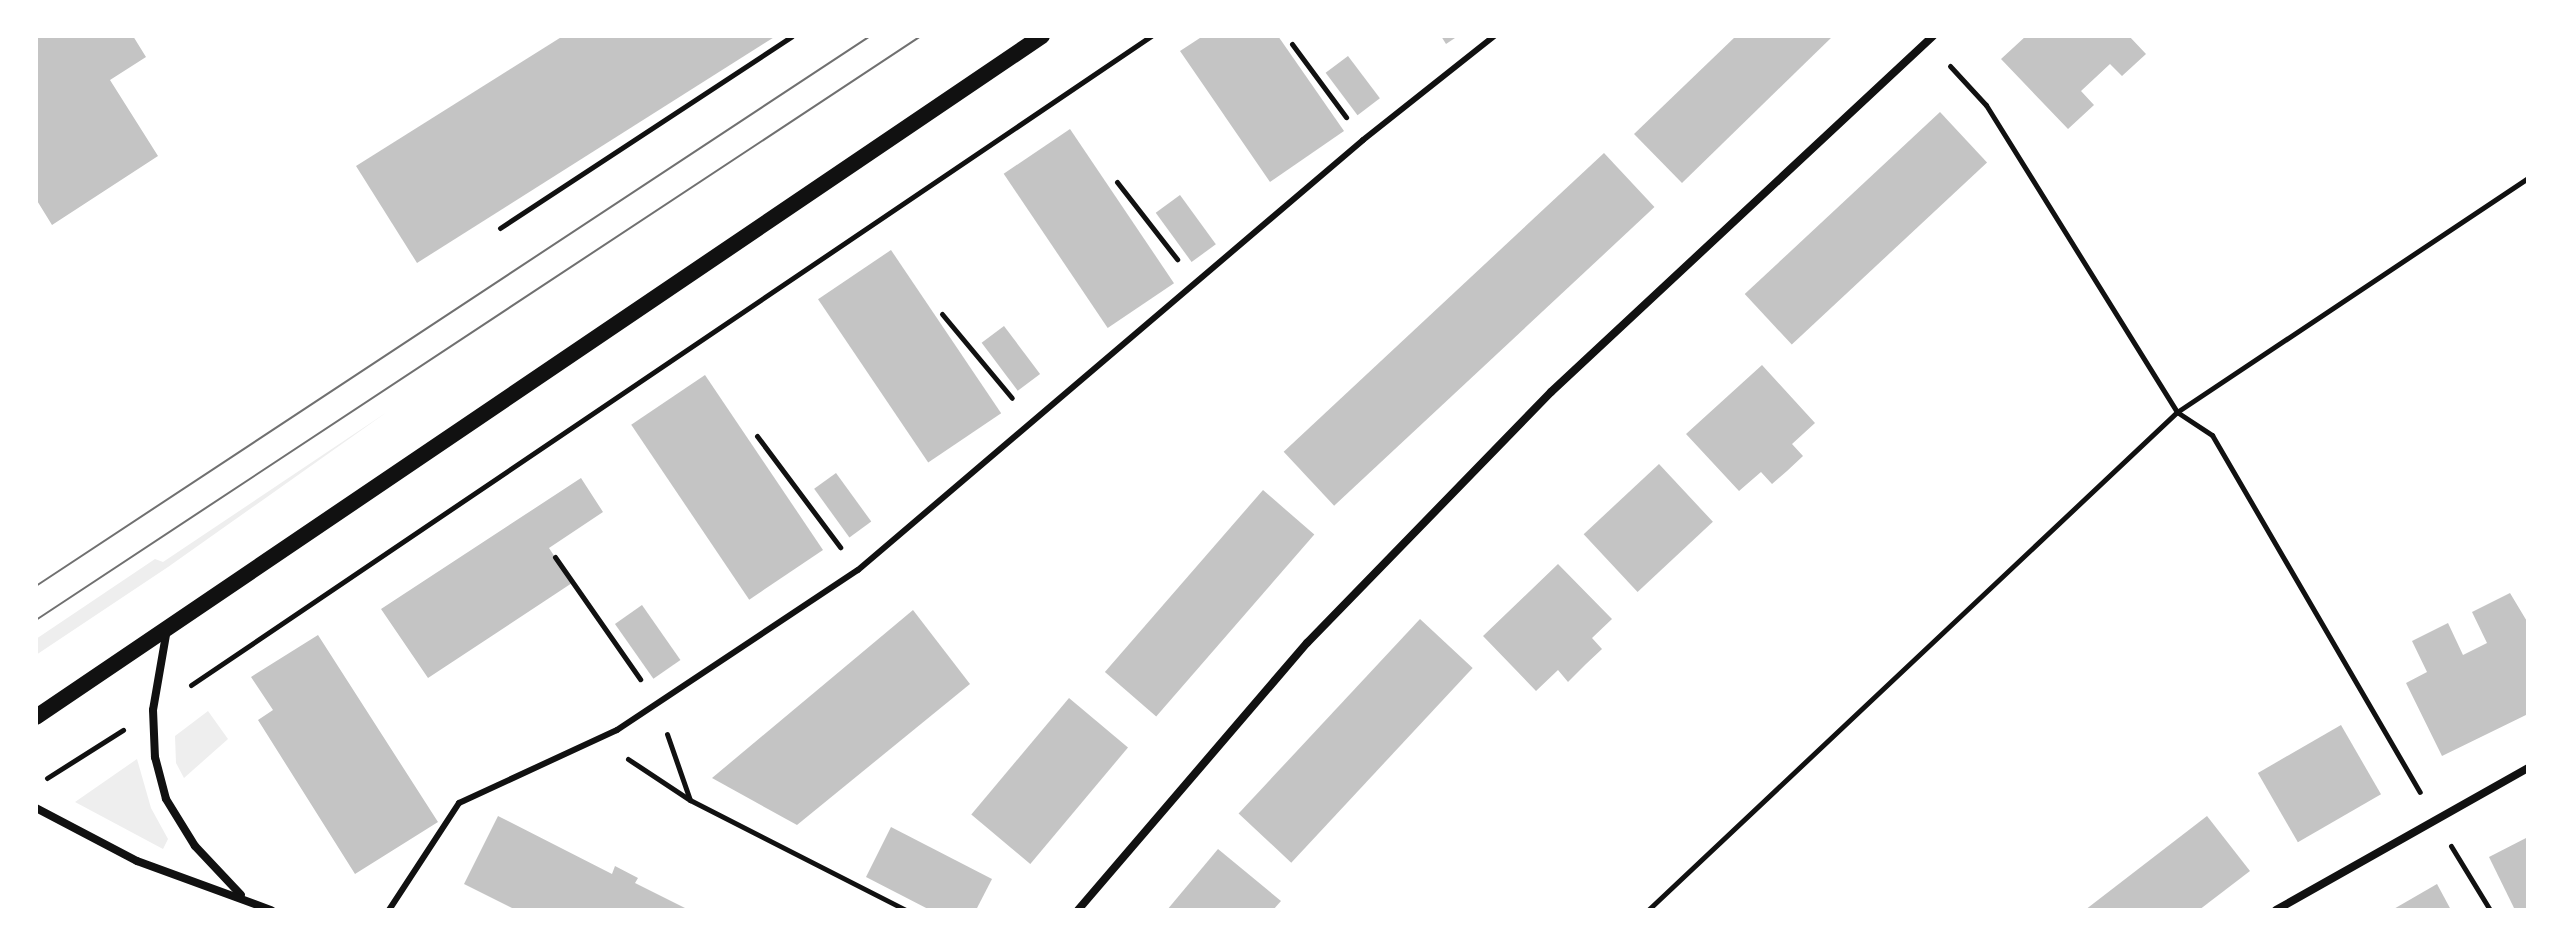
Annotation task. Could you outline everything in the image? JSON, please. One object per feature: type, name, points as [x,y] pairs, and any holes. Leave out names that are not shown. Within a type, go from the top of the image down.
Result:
[{"type":"main road","points":[[36,717],[1042,36]]},
{"type":"street","points":[[1078,910],[1307,643],[1551,392],[1930,39]]},
{"type":"street","points":[[167,628],[153,710],[155,757],[166,799],[195,846],[241,895]]},
{"type":"street","points":[[2276,910],[2434,817],[2528,768]]},
{"type":"street","points":[[36,808],[137,861],[241,895],[271,910]]},
{"type":"lane","points":[[389,910],[459,803],[598,739],[657,704],[858,570],[1197,286],[1363,140],[1494,36]]},
{"type":"path","points":[[500,228],[792,36]]},
{"type":"path","points":[[36,785],[153,710],[1151,36]]},
{"type":"path","points":[[1930,39],[1986,105],[2177,412],[2212,435],[2490,910]]},
{"type":"path","points":[[1292,44],[1363,140]]},
{"type":"path","points":[[1648,910],[2177,412],[2528,178]]},
{"type":"path","points":[[1117,182],[1197,286]]},
{"type":"path","points":[[942,314],[1033,423]]},
{"type":"path","points":[[757,436],[858,570]]},
{"type":"path","points":[[555,557],[657,704],[690,800]]},
{"type":"path","points":[[598,739],[690,800],[906,910]]},
{"type":"shaded area","points":[[387,412],[168,567],[36,655],[36,639],[155,559],[163,562]]},
{"type":"shaded area","points":[[208,711],[228,739],[184,778],[176,763],[175,736]]},
{"type":"shaded area","points":[[137,759],[151,808],[168,839],[163,849],[75,802]]},
{"type":"building","points":[[36,36],[133,36],[146,57],[110,80],[158,156],[52,225],[36,199]]},
{"type":"building","points":[[563,36],[776,36],[417,263],[356,166]]},
{"type":"building","points":[[1203,36],[1278,36],[1344,131],[1270,182],[1180,51]]},
{"type":"building","points":[[1441,36],[1458,36],[1446,44]]},
{"type":"building","points":[[1736,36],[1833,36],[1682,183],[1634,134]]},
{"type":"building","points":[[2026,36],[2129,36],[2146,54],[2122,76],[2110,64],[2081,91],[2094,105],[2068,129],[2001,59]]},
{"type":"building","points":[[1348,56],[1380,98],[1358,115],[1326,73]]},
{"type":"building","points":[[1940,112],[1987,162],[1792,345],[1745,294]]},
{"type":"building","points":[[1070,129],[1174,283],[1108,328],[1004,174]]},
{"type":"building","points":[[1604,153],[1654,207],[1334,506],[1284,452]]},
{"type":"building","points":[[1180,195],[1216,244],[1192,262],[1156,213]]},
{"type":"building","points":[[891,250],[1001,413],[928,463],[818,299]]},
{"type":"building","points":[[1004,326],[1040,374],[1018,391],[982,343]]},
{"type":"building","points":[[1762,365],[1815,423],[1792,444],[1803,456],[1787,471],[1772,484],[1761,472],[1739,491],[1686,434]]},
{"type":"building","points":[[705,375],[823,550],[749,600],[631,425]]},
{"type":"building","points":[[1659,464],[1713,522],[1638,592],[1584,534]]},
{"type":"building","points":[[836,473],[871,522],[849,537],[814,489]]},
{"type":"building","points":[[581,478],[603,512],[549,548],[572,583],[428,678],[381,609]]},
{"type":"building","points":[[1263,490],[1314,535],[1156,716],[1105,672]]},
{"type":"building","points":[[1558,564],[1612,619],[1592,638],[1602,649],[1568,682],[1558,670],[1536,691],[1483,636]]},
{"type":"building","points":[[2510,593],[2528,623],[2528,714],[2442,756],[2406,683],[2427,672],[2412,641],[2448,623],[2463,655],[2487,643],[2472,612]]},
{"type":"building","points":[[642,605],[680,660],[653,679],[615,624]]},
{"type":"building","points":[[913,610],[970,684],[797,825],[712,778]]},
{"type":"building","points":[[1420,619],[1473,668],[1291,863],[1239,814]]},
{"type":"building","points":[[318,635],[438,822],[355,874],[258,720],[273,710],[251,677]]},
{"type":"building","points":[[1069,698],[1128,747],[1030,864],[971,814]]},
{"type":"building","points":[[2341,725],[2381,794],[2298,842],[2258,773]]},
{"type":"building","points":[[498,816],[612,874],[615,866],[638,878],[635,883],[689,910],[516,910],[464,884]]},
{"type":"building","points":[[2207,816],[2250,871],[2199,910],[2085,910]]},
{"type":"building","points":[[891,827],[992,879],[976,910],[930,910],[866,877]]},
{"type":"building","points":[[2528,837],[2528,910],[2515,910],[2489,857]]},
{"type":"building","points":[[1218,849],[1281,901],[1273,910],[1167,910]]},
{"type":"building","points":[[2437,884],[2451,910],[2392,910]]},
{"type":"tram line","points":[[36,586],[870,36]]},
{"type":"tram line","points":[[36,620],[921,36]]}]
